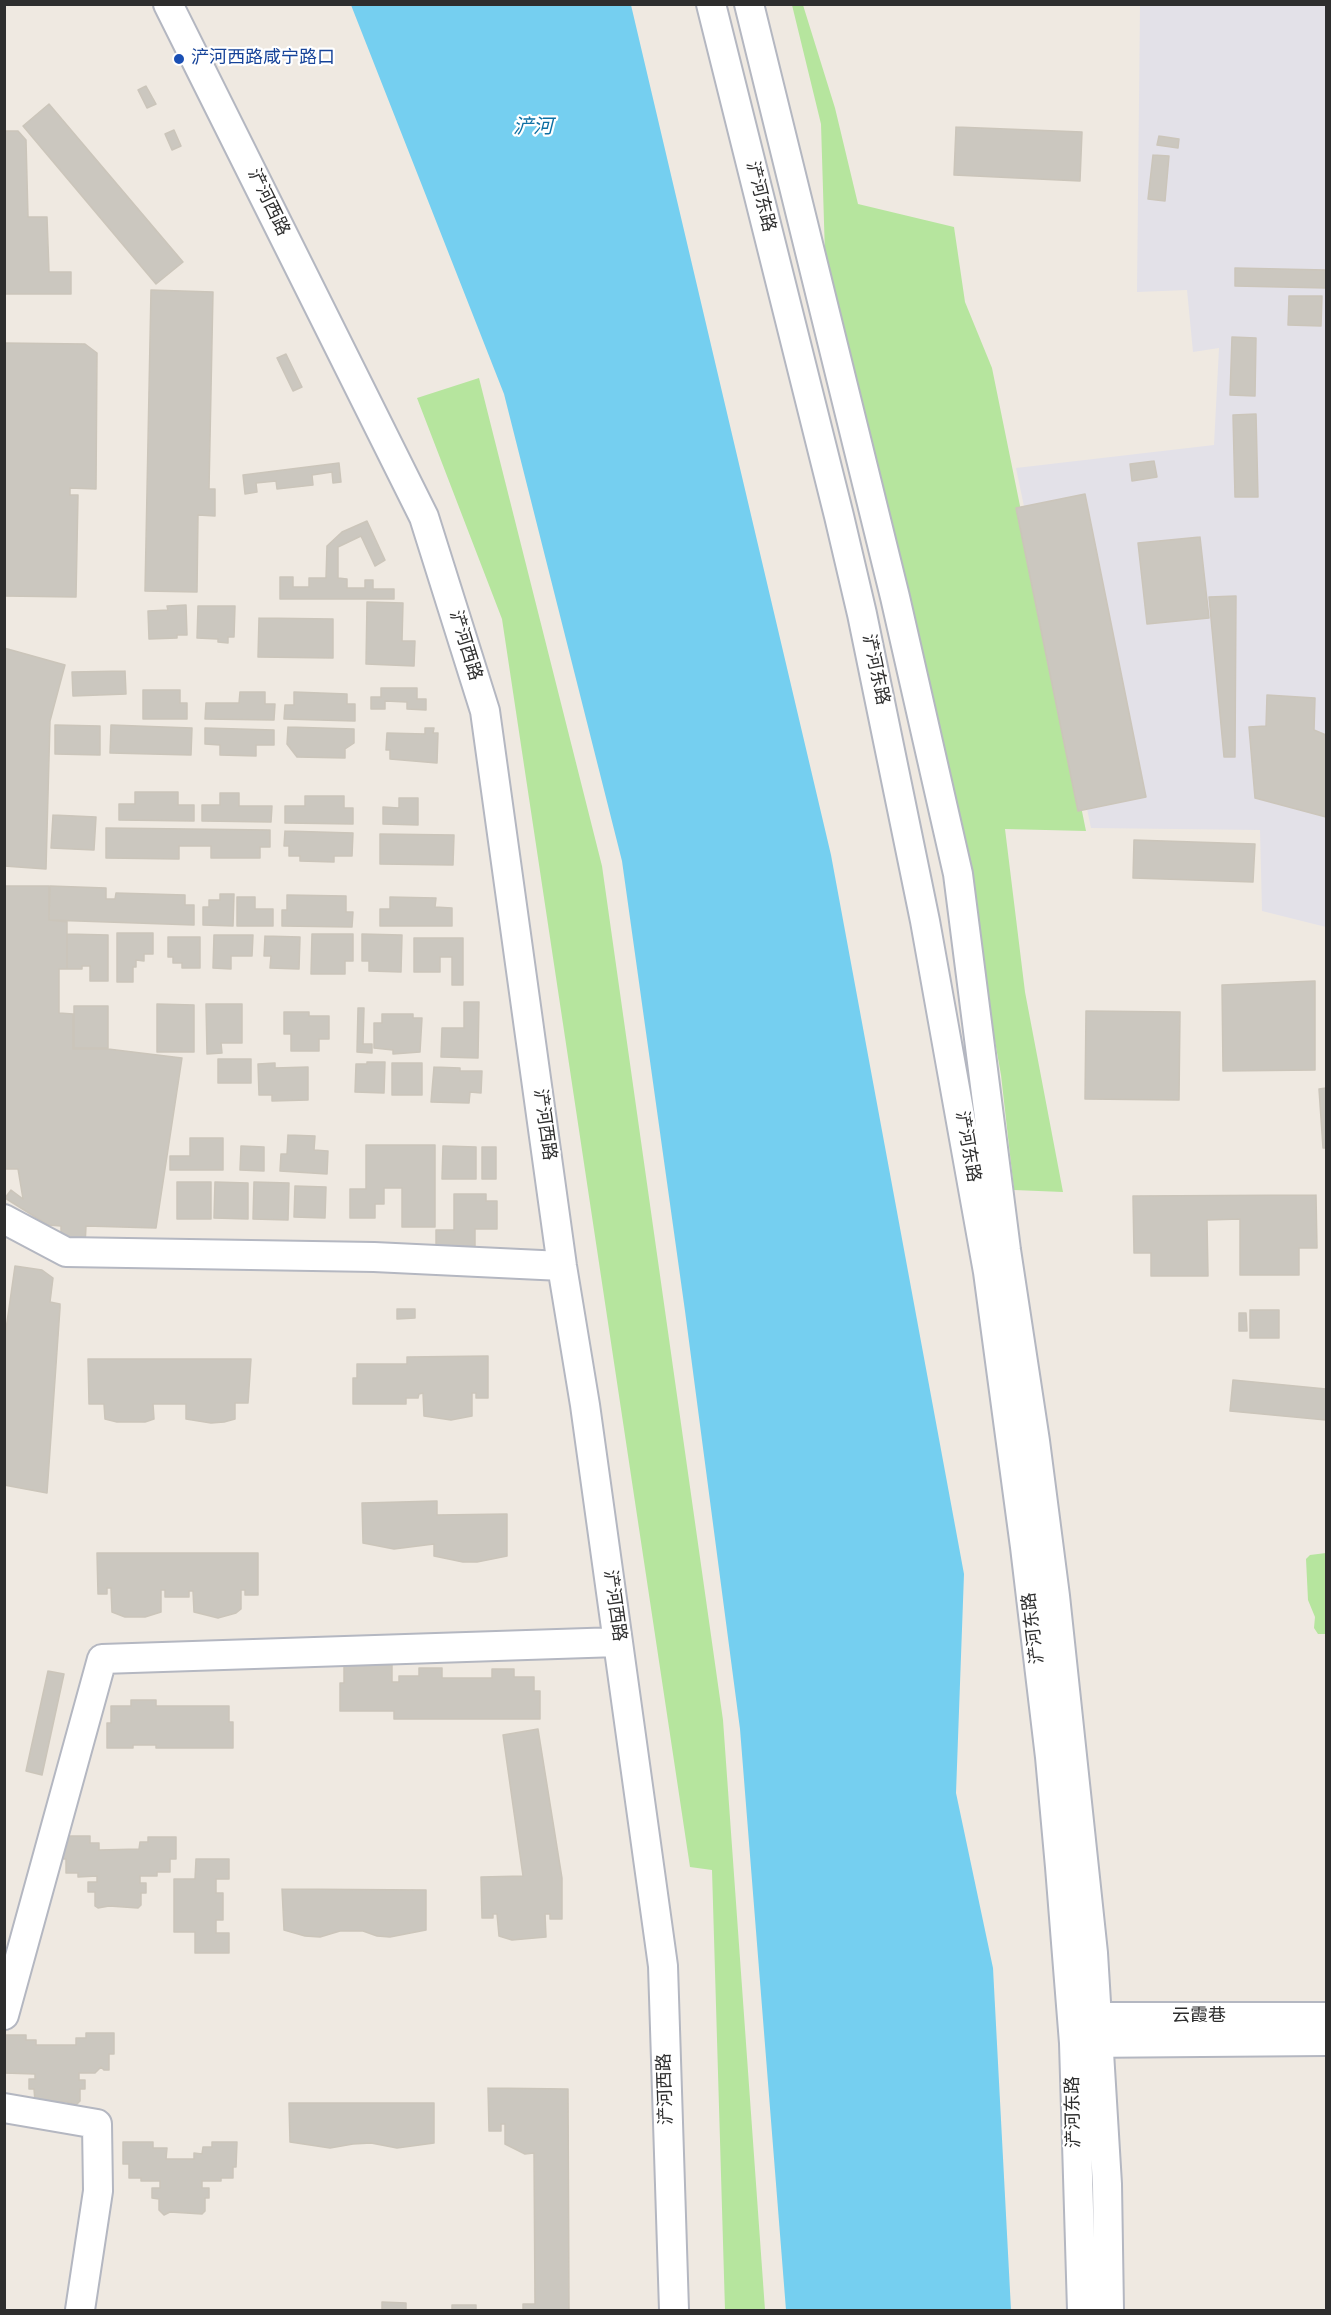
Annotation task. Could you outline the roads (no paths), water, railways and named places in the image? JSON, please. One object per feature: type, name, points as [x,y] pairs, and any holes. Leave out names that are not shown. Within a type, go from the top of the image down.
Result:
[{"type":"street","name":"浐河西路","points":[[168,4],[424,517],[481,700],[490,747],[562,1266],[585,1405],[663,1966],[674,2310]]},
{"type":"street","name":"浐河东路","points":[[711,4],[837,504],[862,614],[919,888],[988,1272],[1085,2030],[1107,2184],[1109,2310]]},
{"type":"street","name":"浐河东路","points":[[749,4],[890,574],[958,874],[1006,1250],[1035,1441],[1055,1596],[1093,1953],[1085,2030],[1082,2310]]},
{"type":"street","points":[[4,1219],[66,1252],[374,1257],[562,1266]]},
{"type":"street","points":[[4,2015],[102,1659],[618,1642]]},
{"type":"street","name":"云霞巷","points":[[1085,2030],[1326,2017]]},
{"type":"street","name":"云霞巷","points":[[1085,2030],[1326,2041]]},
{"type":"street","points":[[4,2108],[97,2124],[98,2191],[80,2310]]},
{"type":"water","name":"浐河","points":[[351,5],[631,5],[831,855],[964,1574],[956,1793],[993,1968],[1011,2310],[786,2310],[740,1729],[685,1311],[622,861],[504,394]]},
{"type":"place","name":"浐河西路咸宁路口","points":[[179,59]]}]
